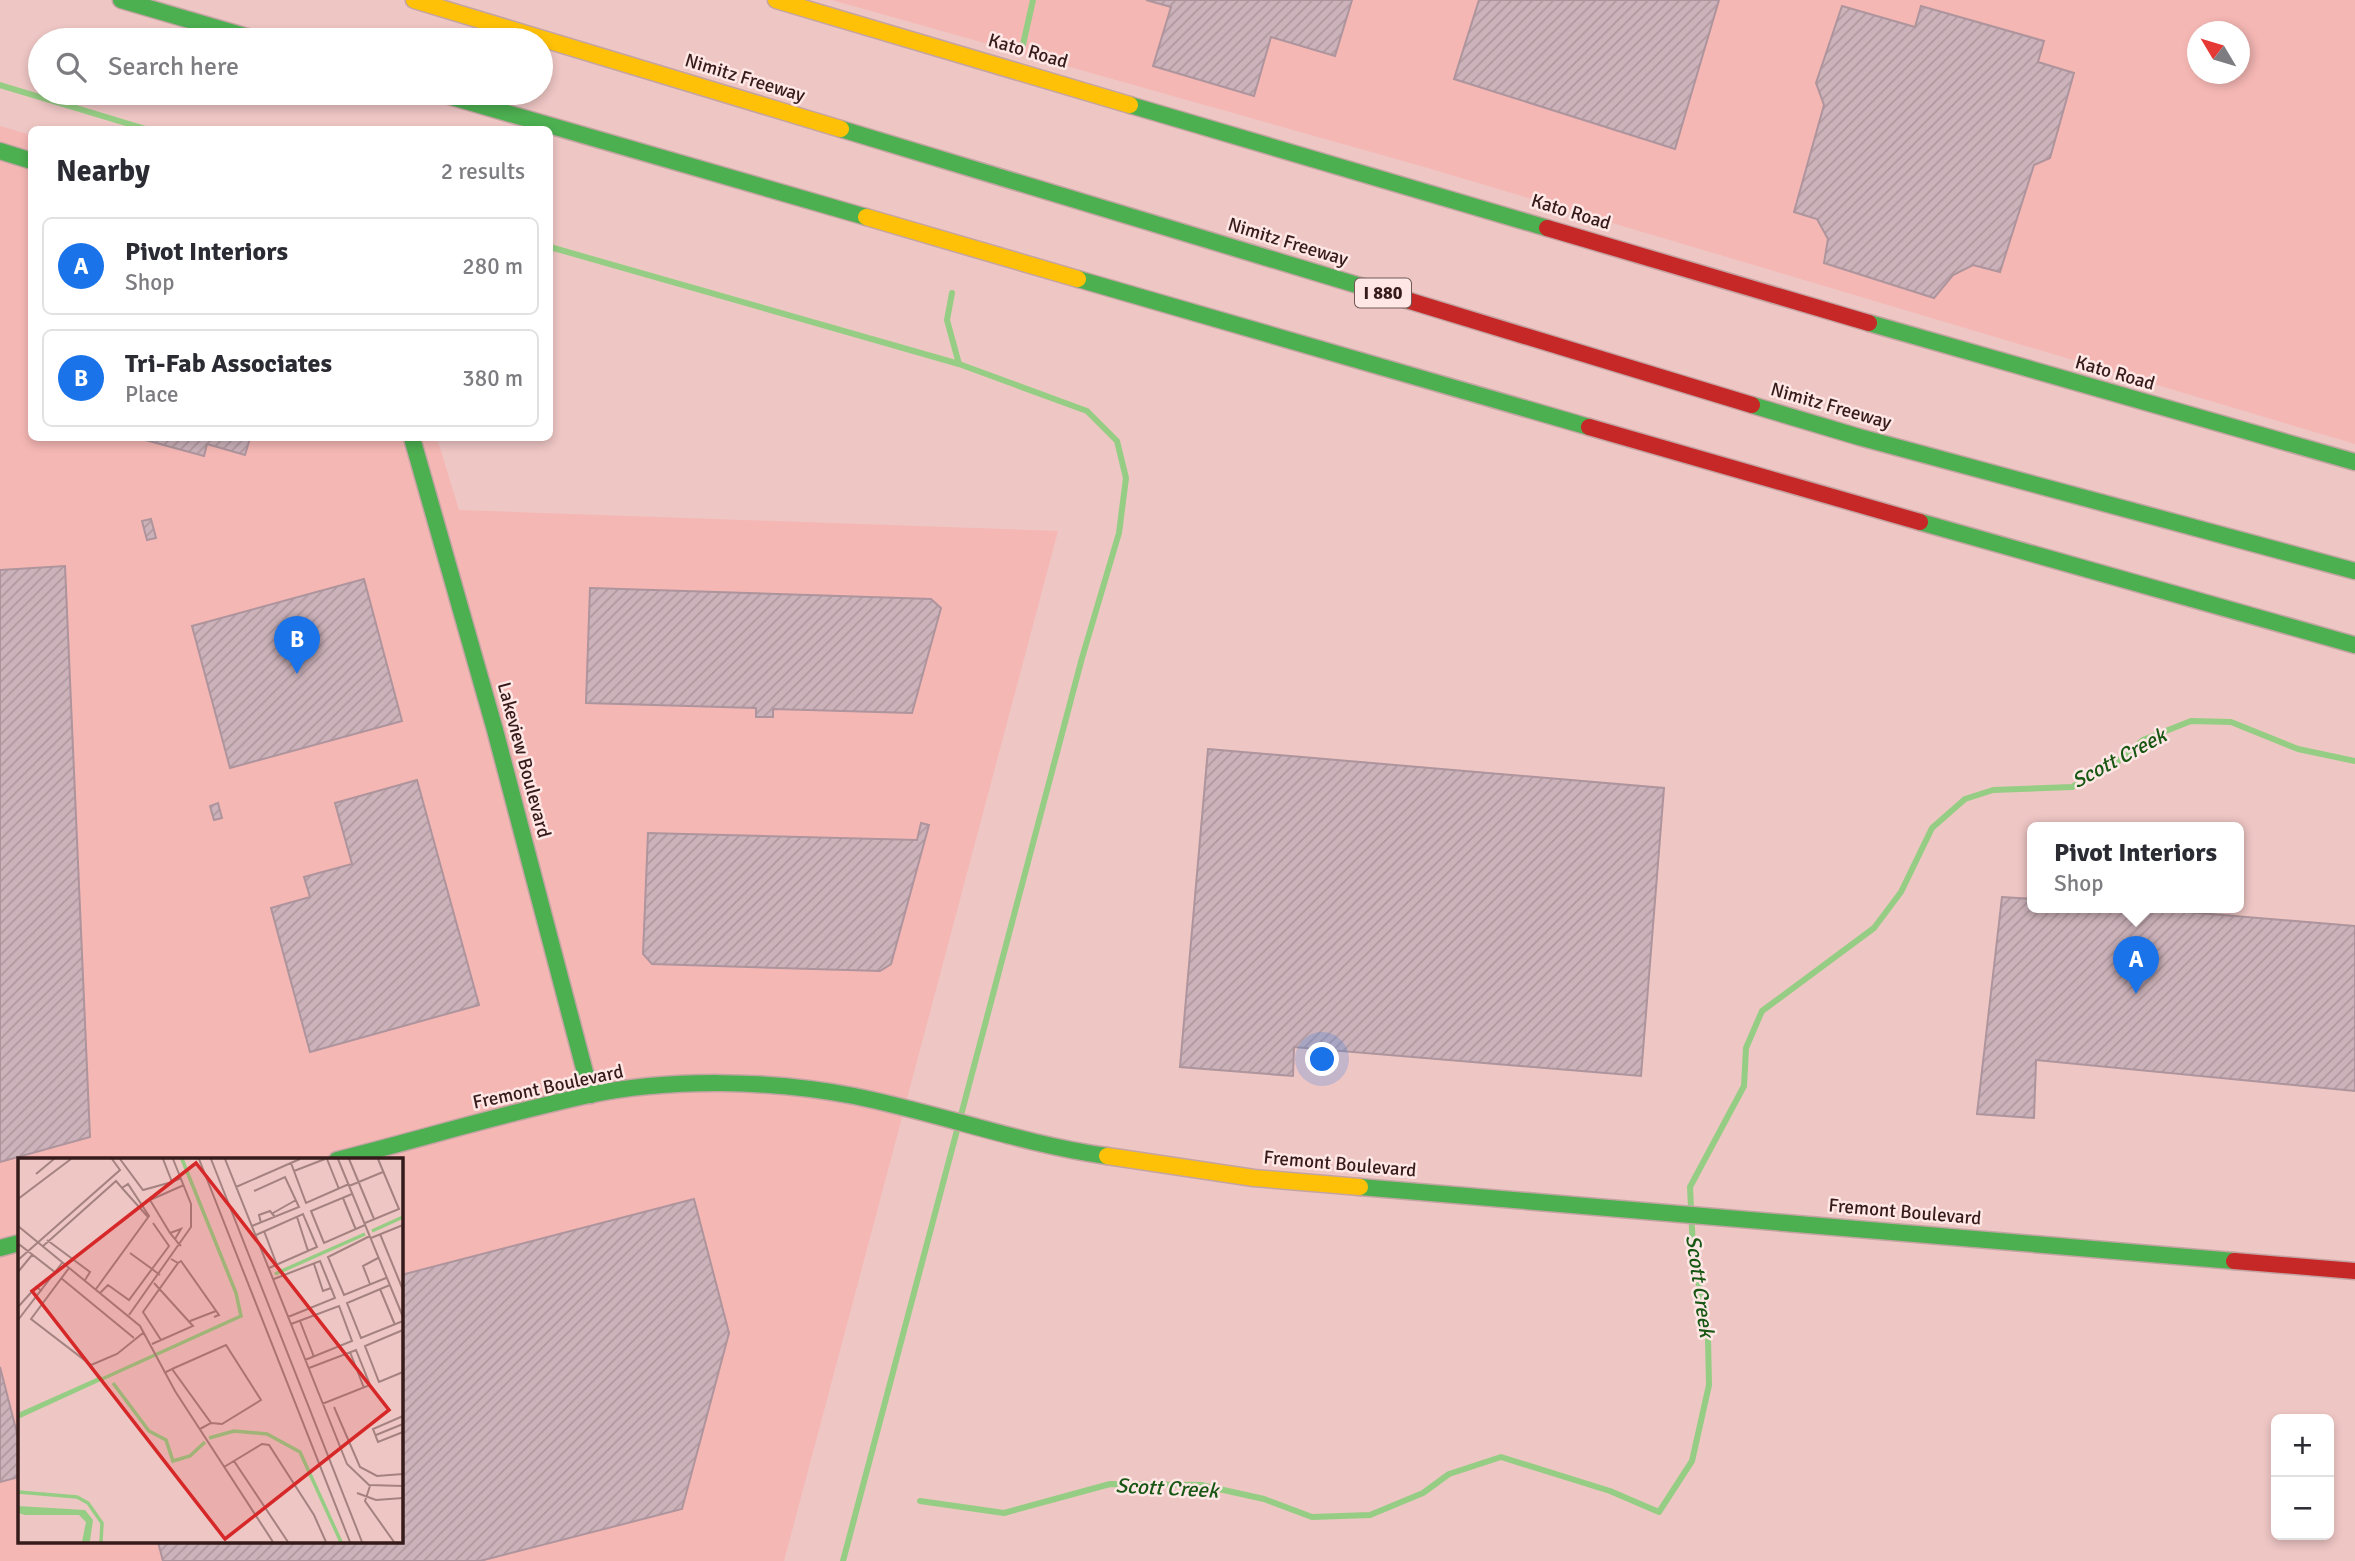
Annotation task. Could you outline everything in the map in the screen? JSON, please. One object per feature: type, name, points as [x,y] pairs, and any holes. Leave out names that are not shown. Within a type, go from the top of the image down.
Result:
[{"type":"main road","points":[[121,0],[217,28]]},
{"type":"main road","name":"Nimitz Freeway","points":[[414,0],[507,28]]},
{"type":"main road","name":"Kato Road","points":[[776,0],[2032,371],[2355,462]]},
{"type":"main road","name":"Nimitz Freeway","points":[[553,42],[1859,437],[2355,571]]},
{"type":"main road","points":[[479,105],[552,126]]},
{"type":"main road","points":[[553,126],[2355,645]]},
{"type":"main road","points":[[0,152],[28,160]]},
{"type":"main road","name":"Lakeview Boulevard","points":[[413,441],[495,730],[591,1095]]},
{"type":"main road","name":"Fremont Boulevard","points":[[345,1158],[591,1095],[652,1087],[763,1085],[807,1088],[894,1105],[1070,1151],[1254,1178],[2355,1271]]},
{"type":"main road","points":[[0,1248],[18,1243]]},
{"type":"shaded area","points":[[832,0],[2355,0],[2355,444],[1421,166]]},
{"type":"shaded area","points":[[0,126],[28,134],[28,441],[438,441],[459,510],[1058,531],[784,1561],[0,1561]]},
{"type":"building","points":[[1146,0],[1352,0],[1335,56],[1271,37],[1254,96],[1153,66],[1171,7]]},
{"type":"building","points":[[1479,0],[1719,0],[1675,149],[1454,79]]},
{"type":"building","points":[[1842,6],[1915,27],[1921,6],[2044,41],[2038,62],[2074,73],[2050,158],[2034,165],[2000,272],[1973,265],[1953,275],[1934,298],[1824,263],[1828,239],[1817,219],[1794,212],[1824,105],[1816,83]]},
{"type":"building","points":[[149,441],[249,441],[245,455],[207,444],[204,456]]},
{"type":"building","points":[[151,519],[156,538],[147,540],[142,521]]},
{"type":"building","points":[[65,566],[90,1137],[0,1162],[0,570]]},
{"type":"building","points":[[364,579],[402,721],[230,768],[192,626]]},
{"type":"building","points":[[590,588],[931,599],[941,608],[912,713],[773,709],[773,717],[756,717],[756,708],[586,703]]},
{"type":"building","points":[[1208,749],[1664,788],[1641,1076],[1294,1047],[1293,1076],[1180,1067]]},
{"type":"building","points":[[417,780],[479,1005],[310,1052],[271,908],[310,897],[304,877],[352,864],[335,803]]},
{"type":"building","points":[[218,803],[222,818],[214,820],[210,806]]},
{"type":"building","points":[[921,823],[929,825],[891,964],[880,971],[652,964],[643,954],[648,833],[917,840]]},
{"type":"building","points":[[2002,897],[2027,899],[2027,913],[2200,913],[2355,926],[2355,1091],[2036,1060],[2034,1118],[1977,1114]]},
{"type":"building","points":[[694,1199],[729,1333],[682,1509],[480,1561],[163,1561],[159,1544],[402,1544],[402,1275]]},
{"type":"building","points":[[0,1367],[18,1437],[18,1477],[0,1482]]},
{"type":"waterway","points":[[1022,49],[1033,0]]},
{"type":"waterway","points":[[0,85],[28,93]]},
{"type":"waterway","points":[[66,105],[136,126]]},
{"type":"waterway","points":[[553,248],[959,364],[1087,411],[1117,441],[1126,478],[1119,533],[1082,658],[843,1561]]},
{"type":"waterway","points":[[952,293],[947,320],[959,364]]},
{"type":"waterway","name":"Scott Creek","points":[[920,1501],[1004,1513],[1110,1484],[1201,1485],[1264,1499],[1312,1517],[1370,1515],[1423,1493],[1449,1474],[1501,1457],[1610,1491],[1659,1512],[1692,1461],[1709,1385],[1708,1338],[1693,1249],[1690,1187],[1744,1086],[1746,1048],[1762,1011],[1874,928],[1901,892],[1932,828],[1965,799],[1993,790],[2072,787],[2115,764],[2143,740],[2191,721],[2231,722],[2298,749],[2355,761]]},
{"type":"traffic: fast","points":[[121,0],[217,28]]},
{"type":"traffic: fast","points":[[479,105],[552,126]]},
{"type":"traffic: fast","points":[[1130,105],[1547,228]]},
{"type":"traffic: fast","points":[[553,126],[866,217]]},
{"type":"traffic: fast","points":[[841,129],[1410,301]]},
{"type":"traffic: fast","points":[[0,151],[28,160]]},
{"type":"traffic: fast","points":[[1078,279],[1589,427]]},
{"type":"traffic: fast","points":[[1869,323],[2355,462]]},
{"type":"traffic: fast","points":[[1752,405],[1859,437],[2355,571]]},
{"type":"traffic: fast","points":[[413,441],[495,730],[591,1095]]},
{"type":"traffic: fast","points":[[1920,522],[2355,645]]},
{"type":"traffic: fast","points":[[345,1158],[589,1095],[654,1086],[722,1083],[789,1087],[854,1096],[1043,1144],[1107,1156]]},
{"type":"traffic: fast","points":[[1360,1187],[2234,1261]]},
{"type":"traffic: fast","points":[[0,1248],[18,1243]]},
{"type":"traffic: slow","points":[[414,0],[507,28]]},
{"type":"traffic: slow","points":[[776,0],[1130,105]]},
{"type":"traffic: slow","points":[[553,42],[841,129]]},
{"type":"traffic: slow","points":[[866,217],[1078,279]]},
{"type":"traffic: slow","points":[[1107,1156],[1254,1178],[1360,1187]]},
{"type":"traffic: jam","points":[[1547,228],[1869,323]]},
{"type":"traffic: jam","points":[[1410,301],[1752,405]]},
{"type":"traffic: jam","points":[[1589,427],[1920,522]]},
{"type":"traffic: jam","points":[[2234,1261],[2355,1271]]},
{"type":"place","name":"Tri-Fab Associates","points":[[297,674]]},
{"type":"place","name":"Pivot Interiors","points":[[2136,994]]}]
